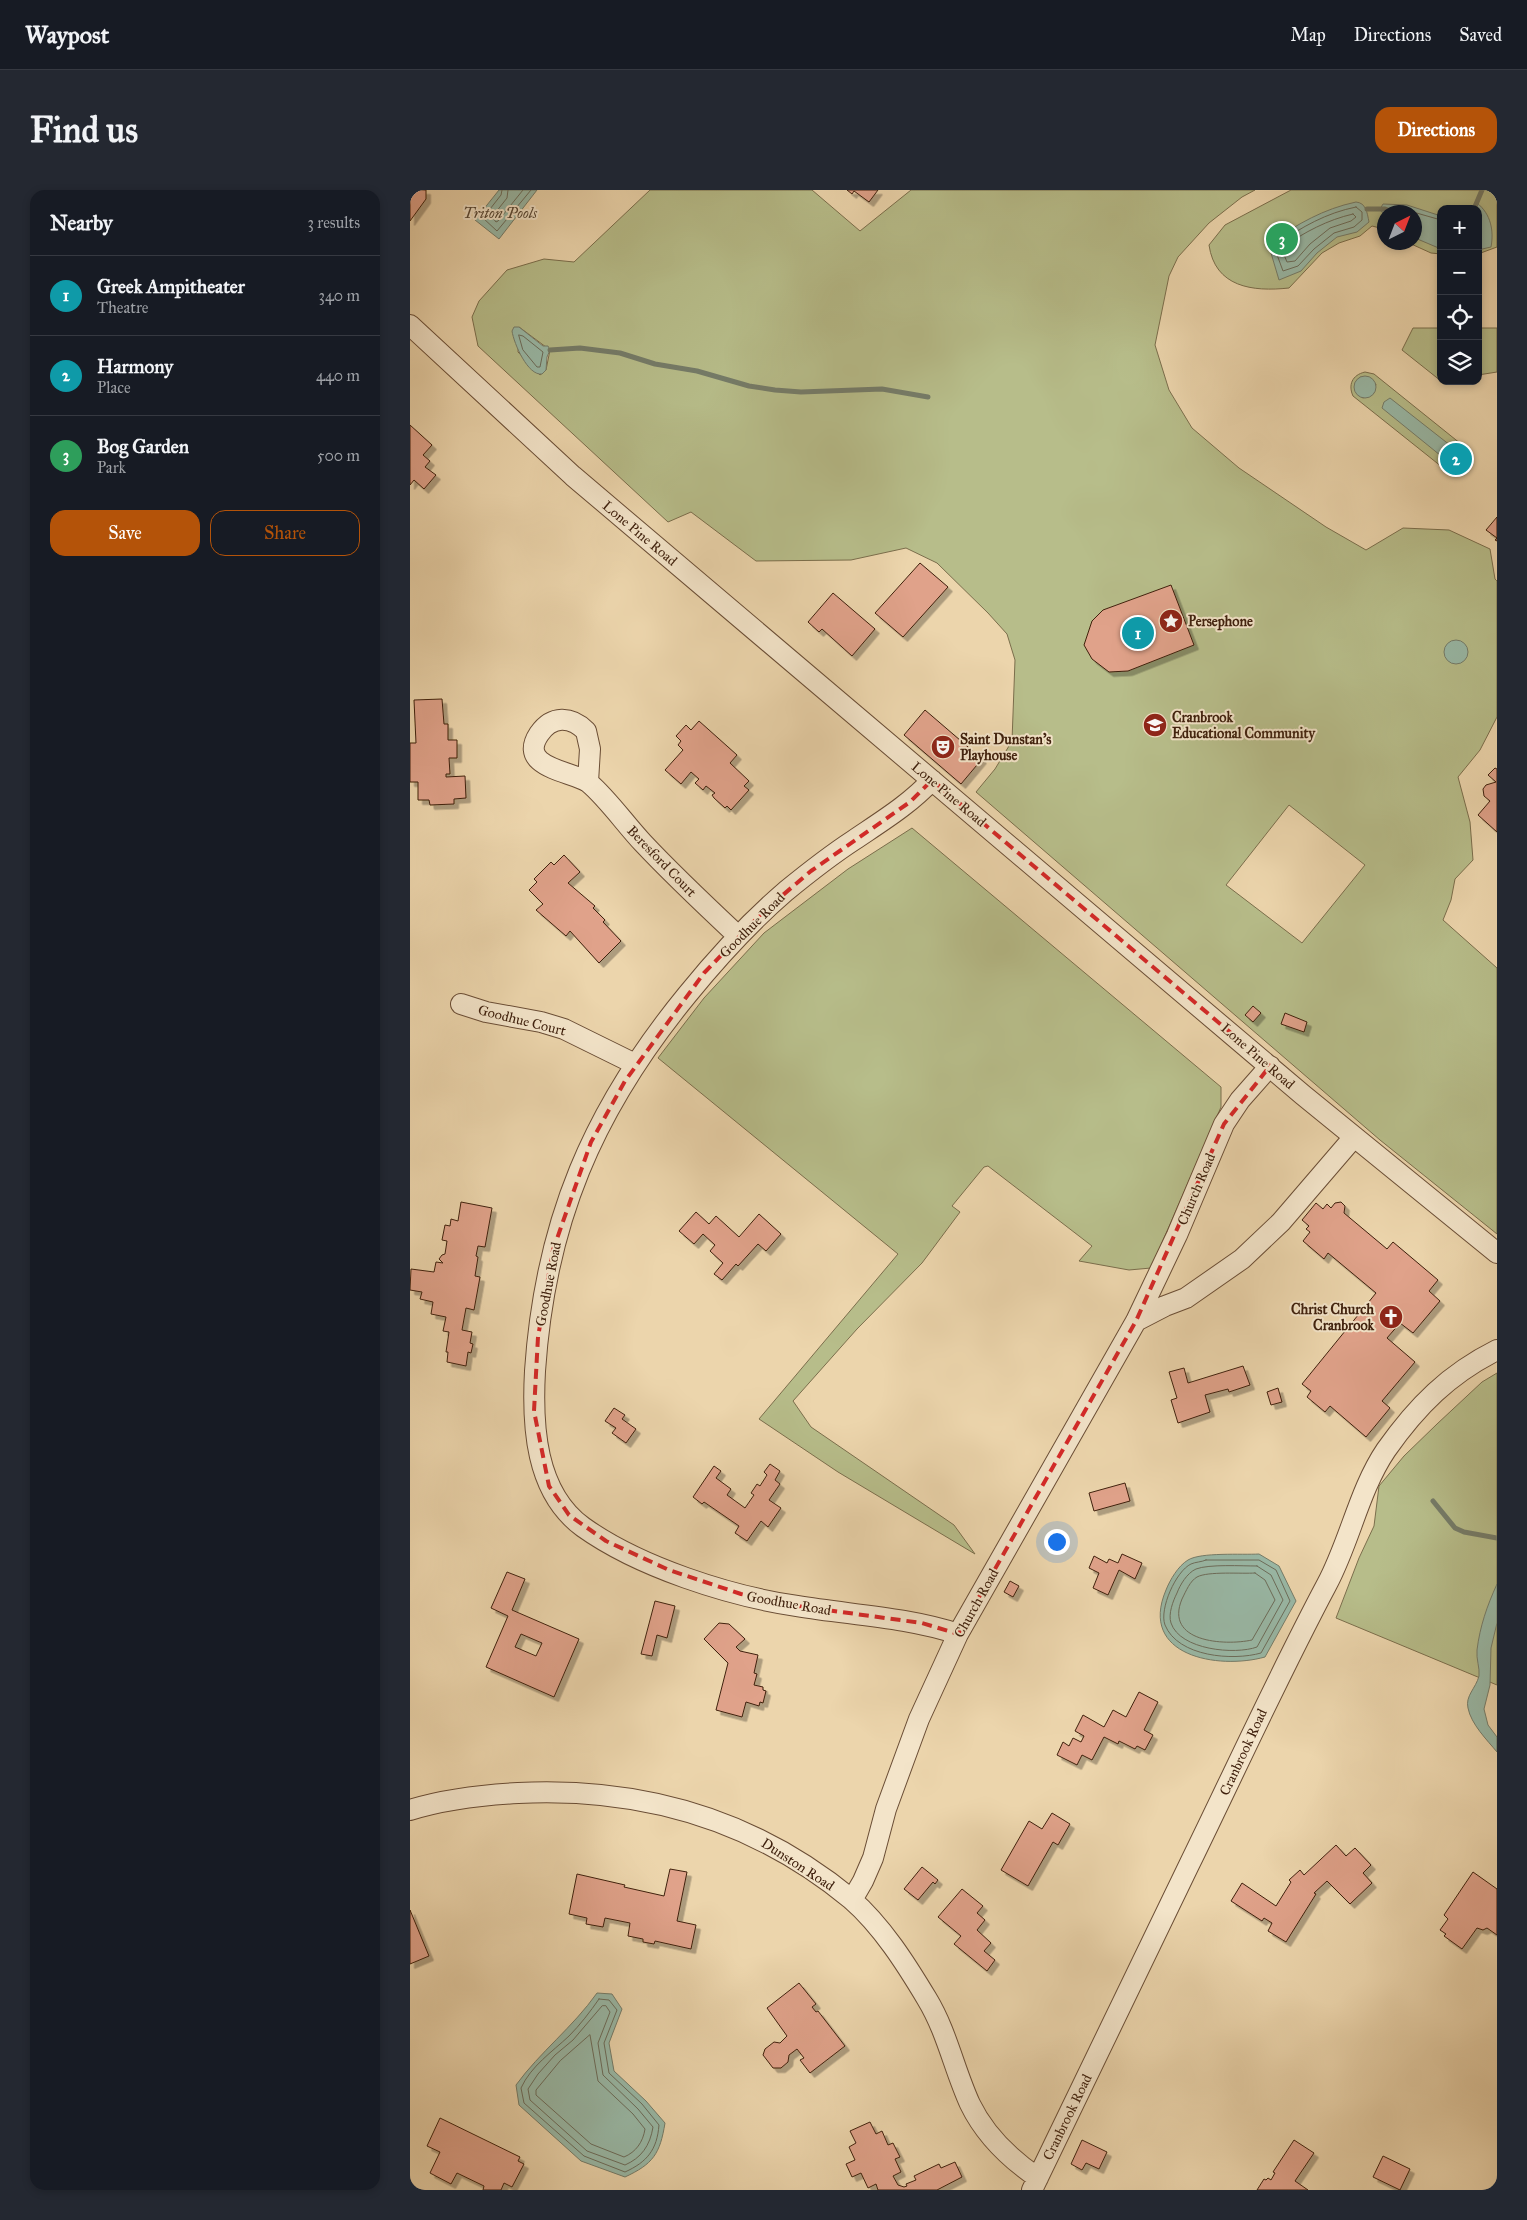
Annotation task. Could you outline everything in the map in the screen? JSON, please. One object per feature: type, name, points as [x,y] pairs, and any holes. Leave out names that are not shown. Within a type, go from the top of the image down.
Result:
[{"type":"street","name":"Lone Pine Road","points":[[412,332],[573,476],[1354,1137],[1497,1253]]},
{"type":"street","name":"Goodhue Road","points":[[932,780],[910,802],[811,871],[762,912],[738,936],[670,1015],[636,1064],[603,1118],[588,1150],[563,1215],[547,1273],[538,1337],[534,1412],[543,1465],[549,1486],[558,1503],[583,1527],[606,1541],[669,1570],[707,1584],[767,1601],[922,1623],[958,1634]]},
{"type":"street","name":"Beresford Court","points":[[588,782],[644,844],[738,936]]},
{"type":"street","name":"Goodhue Court","points":[[461,1004],[495,1014],[541,1022],[564,1029],[636,1064]]},
{"type":"street","name":"Church Road","points":[[852,1900],[873,1858],[886,1809],[916,1727],[958,1634],[1136,1321],[1177,1235],[1224,1124],[1240,1100],[1270,1066]]},
{"type":"street","points":[[1136,1321],[1165,1306],[1186,1298],[1242,1259],[1281,1222],[1354,1137]]},
{"type":"street","name":"Cranbrook Road","points":[[1035,2184],[1283,1669],[1331,1577],[1364,1495],[1385,1452],[1404,1426],[1444,1383],[1459,1371],[1497,1350]]},
{"type":"street","name":"Dunston Road","points":[[410,1810],[454,1799],[485,1795],[544,1792],[602,1795],[659,1803],[715,1820],[750,1834],[789,1855],[852,1900],[890,1944],[929,2002],[948,2042],[965,2090],[980,2121],[1005,2153],[1020,2166],[1035,2184]]},
{"type":"highlighted area","points":[[932,780],[1270,1066],[1224,1124],[1136,1321],[958,1634],[922,1623],[797,1606],[741,1594],[669,1570],[606,1541],[569,1515],[549,1486],[534,1411],[538,1337],[553,1250],[591,1142],[625,1081],[704,973],[763,912],[811,871],[910,802]]},
{"type":"green space","points":[[650,190],[812,190],[860,231],[911,190],[1255,190],[1242,197],[1209,223],[1178,257],[1169,276],[1155,345],[1169,390],[1192,428],[1239,468],[1326,527],[1366,550],[1403,528],[1449,530],[1490,549],[1495,579],[1497,581],[1497,717],[1480,750],[1458,777],[1470,822],[1473,860],[1455,879],[1451,900],[1443,920],[1497,968],[1497,1234],[1380,1140],[976,792],[995,769],[1012,741],[1015,660],[1007,634],[937,563],[906,548],[851,560],[756,561],[691,512],[668,522],[478,346],[472,317],[479,301],[507,270],[544,259],[574,262]],"holes":[[[519,327],[550,350],[546,370],[540,375],[518,352]],[[1289,805],[1365,865],[1302,943],[1226,885]]]},
{"type":"green space","points":[[1291,190],[1497,190],[1497,247],[1482,253],[1482,205],[1437,205],[1437,254],[1422,249],[1422,205],[1377,205],[1377,227],[1372,226],[1360,236],[1339,243],[1322,253],[1289,288],[1262,289],[1249,287],[1237,284],[1227,278],[1219,270],[1213,259],[1209,245],[1225,225]]},
{"type":"green space","points":[[1413,328],[1437,328],[1437,378],[1402,350]]},
{"type":"green space","points":[[1482,328],[1497,328],[1497,372],[1482,374]]},
{"type":"green space","points":[[1361,373],[1374,374],[1466,448],[1447,471],[1353,396],[1352,381]],"holes":[[[1360,377],[1376,384],[1374,393],[1363,398],[1358,395],[1355,383]]]},
{"type":"green space","points":[[912,828],[1221,1087],[1221,1107],[1151,1268],[1129,1270],[1079,1261],[1092,1246],[988,1166],[984,1167],[952,1206],[960,1212],[922,1263],[857,1329],[793,1401],[811,1427],[954,1525],[975,1554],[838,1472],[759,1419],[898,1254],[658,1058],[704,998],[764,933],[848,869]]},
{"type":"green space","points":[[1497,1373],[1497,1685],[1336,1618],[1359,1558],[1374,1526],[1379,1486],[1404,1456],[1437,1424],[1482,1382]]},
{"type":"water","name":"Triton Pools","points":[[499,190],[537,190],[499,239],[475,220]]},
{"type":"water","points":[[1356,202],[1364,206],[1369,222],[1357,232],[1337,237],[1317,253],[1301,271],[1279,280],[1271,253],[1271,242],[1311,218]]},
{"type":"water","points":[[1482,207],[1486,212],[1492,229],[1491,247],[1482,249]]},
{"type":"water","points":[[1422,210],[1437,215],[1437,247],[1422,241]]},
{"type":"water","points":[[514,327],[519,327],[543,346],[548,346],[550,350],[547,357],[546,370],[542,374],[532,370],[527,365],[513,337],[512,331]]},
{"type":"water","points":[[1365,376],[1373,379],[1376,387],[1373,395],[1365,398],[1357,395],[1354,387],[1357,379]]},
{"type":"water","points":[[1390,398],[1460,453],[1451,464],[1382,408],[1384,402]]},
{"type":"water","points":[[1456,640],[1465,643],[1468,652],[1465,661],[1456,664],[1447,661],[1444,652],[1447,643]]},
{"type":"water","points":[[1222,1554],[1259,1554],[1279,1566],[1296,1601],[1265,1657],[1246,1661],[1206,1659],[1187,1653],[1173,1644],[1163,1630],[1160,1612],[1166,1590],[1181,1566],[1194,1557]]},
{"type":"water","points":[[1497,1584],[1497,1623],[1491,1648],[1490,1685],[1484,1709],[1488,1725],[1497,1737],[1497,1752],[1476,1726],[1467,1704],[1479,1676],[1477,1650],[1482,1624]]},
{"type":"water","points":[[597,1993],[612,1994],[622,2009],[609,2043],[614,2071],[646,2101],[665,2123],[661,2143],[654,2157],[635,2172],[625,2177],[581,2161],[519,2105],[516,2085],[535,2061],[578,2017]]},
{"type":"building","points":[[410,190],[426,190],[426,199],[410,221]]},
{"type":"building","points":[[847,190],[878,190],[869,202],[854,191],[852,194]]},
{"type":"building","points":[[410,425],[432,445],[423,455],[430,461],[425,467],[436,475],[424,489],[414,480],[410,485]]},
{"type":"building","points":[[1497,517],[1497,538],[1486,530]]},
{"type":"building","points":[[920,563],[948,587],[903,637],[875,613]]},
{"type":"building","points":[[1171,585],[1194,645],[1128,671],[1109,672],[1092,659],[1084,645],[1092,621],[1103,610]]},
{"type":"building","points":[[833,593],[875,629],[852,656],[822,629],[819,632],[808,622]]},
{"type":"building","points":[[442,699],[444,724],[448,724],[448,740],[457,740],[457,758],[449,758],[450,774],[446,774],[446,777],[465,776],[466,798],[454,799],[454,804],[430,805],[429,800],[418,800],[418,782],[410,782],[410,743],[416,743],[414,700]]},
{"type":"building","name":"Saint Dunstan's Playhouse","points":[[925,710],[982,759],[961,784],[904,735]]},
{"type":"building","points":[[699,721],[737,755],[730,763],[749,781],[744,786],[749,790],[731,810],[727,806],[725,808],[714,798],[712,795],[715,793],[706,786],[703,790],[695,783],[699,779],[691,772],[681,784],[665,770],[683,750],[678,745],[681,741],[676,736],[686,725],[691,730]]},
{"type":"building","points":[[1495,768],[1497,769],[1497,832],[1478,815],[1490,801],[1484,796],[1483,789],[1486,785],[1496,782],[1488,775]]},
{"type":"building","points":[[564,855],[580,872],[568,883],[595,906],[593,908],[605,920],[603,922],[621,941],[599,963],[570,931],[566,936],[536,910],[543,904],[529,890],[537,882],[534,879],[551,862],[554,865]]},
{"type":"building","points":[[1253,1006],[1261,1013],[1253,1022],[1245,1015]]},
{"type":"building","points":[[1285,1013],[1307,1022],[1304,1032],[1281,1024]]},
{"type":"building","points":[[461,1202],[492,1208],[485,1247],[478,1246],[476,1256],[478,1257],[475,1276],[480,1277],[474,1310],[466,1308],[462,1330],[472,1332],[470,1343],[473,1344],[471,1353],[468,1352],[466,1366],[447,1362],[448,1352],[446,1352],[449,1332],[443,1331],[446,1317],[431,1314],[433,1302],[420,1299],[422,1292],[410,1290],[411,1269],[434,1272],[436,1262],[443,1263],[439,1259],[445,1254],[447,1241],[442,1240],[445,1225],[450,1226],[451,1219],[458,1221]]},
{"type":"building","name":"Christ Church Cranbrook","points":[[1341,1202],[1345,1206],[1344,1213],[1387,1249],[1393,1242],[1438,1280],[1429,1291],[1440,1301],[1413,1333],[1400,1323],[1387,1338],[1415,1362],[1382,1401],[1390,1408],[1366,1437],[1330,1406],[1325,1412],[1307,1397],[1311,1391],[1302,1384],[1376,1293],[1328,1253],[1324,1259],[1303,1241],[1310,1232],[1306,1229],[1309,1226],[1302,1220],[1316,1203],[1323,1209],[1327,1204],[1331,1208],[1335,1203]]},
{"type":"building","points":[[696,1212],[709,1224],[716,1216],[739,1237],[759,1214],[781,1234],[766,1251],[758,1244],[722,1280],[714,1274],[723,1263],[710,1251],[715,1245],[703,1234],[694,1244],[679,1231]]},
{"type":"building","points":[[1243,1366],[1250,1385],[1229,1392],[1228,1389],[1205,1395],[1210,1412],[1178,1423],[1171,1400],[1177,1398],[1169,1372],[1184,1368],[1188,1383]]},
{"type":"building","points":[[1278,1388],[1282,1402],[1271,1405],[1267,1392]]},
{"type":"building","points":[[614,1408],[625,1415],[622,1419],[636,1429],[626,1443],[612,1433],[616,1428],[605,1421]]},
{"type":"building","points":[[770,1464],[780,1471],[775,1480],[780,1484],[769,1500],[781,1508],[768,1527],[761,1521],[747,1541],[735,1533],[739,1526],[704,1502],[702,1504],[693,1497],[714,1466],[721,1471],[716,1478],[731,1489],[727,1495],[745,1508],[754,1495],[751,1493],[757,1484],[760,1486],[767,1475],[764,1472]]},
{"type":"building","points":[[1125,1483],[1130,1501],[1094,1511],[1089,1493]]},
{"type":"building","points":[[1122,1554],[1142,1563],[1135,1579],[1119,1570],[1108,1595],[1093,1588],[1099,1573],[1089,1568],[1094,1556],[1107,1563],[1109,1559],[1118,1563]]},
{"type":"building","points":[[507,1572],[525,1579],[512,1610],[579,1639],[554,1697],[486,1667],[508,1616],[491,1608]],"holes":[[[521,1634],[542,1643],[536,1656],[515,1647]]]},
{"type":"building","points":[[1010,1581],[1019,1586],[1013,1597],[1004,1592]]},
{"type":"building","points":[[655,1601],[675,1606],[667,1638],[657,1635],[652,1656],[641,1654]]},
{"type":"building","points":[[719,1623],[729,1624],[745,1639],[736,1647],[740,1651],[758,1655],[754,1673],[757,1674],[754,1685],[763,1687],[763,1690],[766,1691],[763,1703],[760,1702],[759,1706],[746,1702],[742,1717],[716,1710],[728,1663],[704,1639]]},
{"type":"building","points":[[1139,1692],[1158,1702],[1144,1730],[1153,1735],[1145,1750],[1137,1746],[1135,1749],[1119,1741],[1118,1744],[1104,1737],[1092,1760],[1082,1755],[1077,1765],[1057,1755],[1063,1742],[1069,1746],[1073,1738],[1081,1742],[1084,1736],[1075,1731],[1083,1715],[1104,1727],[1113,1710],[1126,1717]]},
{"type":"building","points":[[1052,1813],[1070,1824],[1058,1845],[1053,1842],[1028,1886],[1001,1870],[1029,1821],[1042,1829]]},
{"type":"building","points":[[1336,1845],[1346,1856],[1355,1848],[1371,1865],[1363,1873],[1372,1883],[1350,1904],[1327,1881],[1314,1893],[1316,1894],[1286,1942],[1268,1931],[1272,1923],[1264,1918],[1262,1921],[1231,1901],[1242,1883],[1276,1906],[1291,1882],[1289,1880],[1300,1870],[1304,1875]]},
{"type":"building","points":[[922,1867],[938,1880],[935,1884],[933,1882],[918,1900],[904,1889]]},
{"type":"building","points":[[670,1869],[687,1872],[677,1921],[696,1925],[691,1949],[655,1941],[654,1944],[643,1942],[643,1939],[628,1936],[630,1923],[605,1918],[603,1927],[586,1924],[587,1918],[569,1914],[577,1874],[664,1896]]},
{"type":"building","points":[[1473,1872],[1497,1889],[1497,1935],[1487,1928],[1483,1930],[1477,1928],[1462,1949],[1444,1936],[1446,1934],[1440,1930],[1448,1919],[1444,1915]]},
{"type":"building","points":[[962,1889],[983,1906],[977,1913],[985,1920],[977,1930],[991,1943],[984,1951],[995,1960],[987,1971],[954,1944],[961,1936],[938,1917]]},
{"type":"building","points":[[410,1910],[429,1956],[410,1964]]},
{"type":"building","points":[[799,1983],[816,2004],[812,2007],[816,2012],[818,2011],[845,2046],[810,2073],[800,2060],[804,2058],[797,2049],[789,2055],[788,2062],[781,2068],[773,2068],[763,2055],[765,2049],[774,2042],[780,2043],[787,2036],[767,2008]]},
{"type":"building","points":[[440,2118],[520,2157],[518,2161],[524,2164],[512,2187],[504,2183],[501,2190],[483,2190],[484,2186],[457,2173],[451,2184],[430,2173],[440,2152],[427,2146]]},
{"type":"building","points":[[870,2122],[876,2134],[882,2131],[888,2145],[893,2143],[900,2157],[895,2159],[901,2172],[893,2176],[898,2185],[907,2186],[906,2184],[916,2180],[914,2176],[939,2164],[941,2168],[955,2162],[962,2177],[937,2190],[878,2190],[876,2184],[868,2188],[861,2173],[852,2177],[846,2164],[855,2160],[849,2147],[856,2143],[850,2131]]},
{"type":"building","points":[[1082,2140],[1107,2152],[1099,2169],[1086,2163],[1082,2170],[1071,2164]]},
{"type":"building","points":[[1294,2140],[1314,2153],[1295,2181],[1308,2190],[1257,2190],[1264,2179],[1268,2178],[1271,2180],[1275,2173],[1273,2172]]},
{"type":"building","points":[[1383,2156],[1410,2169],[1400,2190],[1373,2177]]},
{"type":"waterway","points":[[1476,205],[1482,190]]},
{"type":"waterway","points":[[1367,209],[1377,209]]},
{"type":"waterway","points":[[550,350],[580,348],[620,353],[655,364],[697,371],[749,386],[775,390],[801,392],[882,389],[928,397]]},
{"type":"waterway","points":[[1433,1501],[1455,1528],[1464,1532],[1497,1538]]},
{"type":"place","name":"Bog Garden","points":[[1282,239]]},
{"type":"place","name":"Harmony","points":[[1456,459]]},
{"type":"place","name":"Persephone","points":[[1171,621]]},
{"type":"place","name":"Greek Ampitheater","points":[[1138,633]]},
{"type":"place","name":"Cranbrook Educational Community","points":[[1155,725]]},
{"type":"place","name":"Saint Dunstan's Playhouse","points":[[943,747]]},
{"type":"place","name":"Christ Church Cranbrook","points":[[1391,1317]]}]
